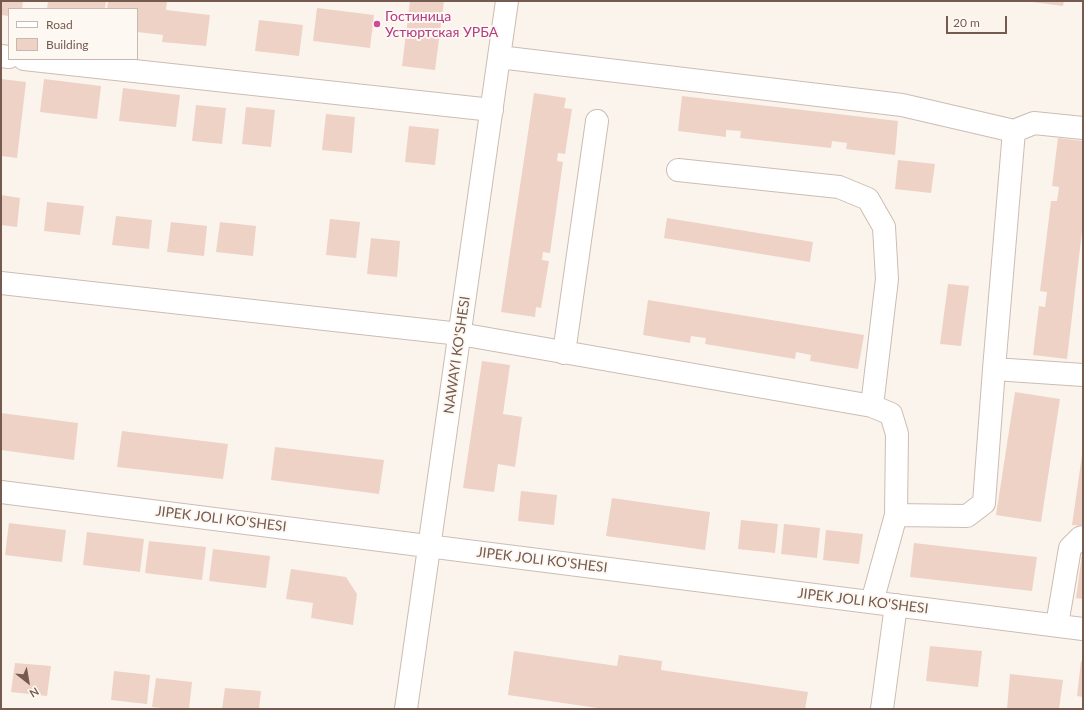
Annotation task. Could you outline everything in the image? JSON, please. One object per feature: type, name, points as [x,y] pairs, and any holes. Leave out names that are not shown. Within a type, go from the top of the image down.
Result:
[{"type":"street","name":"NAWAYI KO'SHESI","points":[[406,709],[507,1]]},
{"type":"street","points":[[499,57],[902,105],[1014,131],[1034,123],[1083,128]]},
{"type":"street","points":[[33,60],[492,110]]},
{"type":"street","points":[[564,353],[598,121]]},
{"type":"street","points":[[896,515],[967,516],[984,503],[1014,131]]},
{"type":"street","points":[[678,170],[839,187],[868,198],[884,227],[887,279],[872,406]]},
{"type":"street","points":[[1,283],[460,334],[872,406],[891,414],[897,434],[896,515],[872,602]]},
{"type":"street","points":[[994,369],[1083,375]]},
{"type":"street","name":"JIPEK JOLI KO'SHESI","points":[[1,492],[1083,629]]},
{"type":"street","points":[[1057,625],[1070,548],[1083,537]]},
{"type":"street","points":[[882,709],[896,605]]},
{"type":"building","points":[[1,1],[23,1],[22,8],[8,8],[8,16],[1,15]]},
{"type":"building","points":[[48,1],[106,1],[105,8],[47,8]]},
{"type":"building","points":[[108,1],[156,1],[167,2],[166,10],[210,15],[206,46],[162,42],[163,35],[138,32],[138,8],[107,8]]},
{"type":"building","points":[[410,1],[444,1],[435,70],[402,66]]},
{"type":"building","points":[[1032,1],[1064,1],[1063,6]]},
{"type":"building","points":[[317,8],[374,15],[370,48],[313,41]]},
{"type":"building","points":[[259,20],[303,25],[299,56],[255,51]]},
{"type":"building","points":[[1,79],[26,82],[17,158],[1,156]]},
{"type":"building","points":[[44,79],[101,86],[97,119],[40,112]]},
{"type":"building","points":[[123,88],[180,95],[176,127],[119,121]]},
{"type":"building","points":[[534,93],[566,98],[564,108],[572,109],[565,154],[558,153],[557,161],[563,162],[550,253],[543,252],[542,260],[549,261],[541,308],[536,307],[535,317],[501,312]]},
{"type":"building","points":[[682,96],[898,121],[895,155],[846,149],[847,143],[832,141],[831,148],[740,138],[741,131],[726,130],[726,137],[678,131]]},
{"type":"building","points":[[196,105],[226,108],[222,144],[192,141]]},
{"type":"building","points":[[246,107],[275,110],[271,147],[242,144]]},
{"type":"building","points":[[326,114],[355,117],[352,153],[322,150]]},
{"type":"building","points":[[409,126],[439,129],[435,165],[405,162]]},
{"type":"building","points":[[1058,138],[1083,141],[1083,223],[1067,359],[1033,355],[1039,306],[1045,307],[1047,292],[1040,291],[1051,201],[1057,201],[1059,187],[1052,186]]},
{"type":"building","points":[[898,160],[935,164],[931,193],[895,189]]},
{"type":"building","points":[[1,195],[20,198],[17,227],[1,225]]},
{"type":"building","points":[[47,202],[84,206],[80,235],[44,231]]},
{"type":"building","points":[[116,216],[152,220],[149,249],[112,245]]},
{"type":"building","points":[[667,218],[813,242],[810,262],[664,238]]},
{"type":"building","points":[[330,219],[360,222],[356,258],[326,255]]},
{"type":"building","points":[[171,222],[207,226],[204,256],[167,252]]},
{"type":"building","points":[[220,222],[256,226],[253,256],[216,252]]},
{"type":"building","points":[[371,238],[400,241],[397,277],[367,274]]},
{"type":"building","points":[[948,284],[969,286],[961,346],[940,344]]},
{"type":"building","points":[[648,300],[864,335],[858,369],[810,361],[811,355],[796,352],[795,359],[705,344],[706,338],[691,336],[690,343],[643,335]]},
{"type":"building","points":[[482,361],[510,365],[503,414],[522,417],[515,467],[498,464],[494,492],[463,488]]},
{"type":"building","points":[[1015,392],[1060,399],[1041,522],[996,515]]},
{"type":"building","points":[[1,413],[78,423],[74,460],[1,450]]},
{"type":"building","points":[[122,431],[228,444],[223,479],[117,467]]},
{"type":"building","points":[[275,447],[384,460],[379,494],[271,480]]},
{"type":"building","points":[[1082,455],[1083,456],[1083,526],[1072,525]]},
{"type":"building","points":[[521,491],[557,495],[554,525],[518,521]]},
{"type":"building","points":[[612,498],[710,512],[705,550],[606,536]]},
{"type":"building","points":[[741,520],[778,524],[775,553],[738,549]]},
{"type":"building","points":[[9,523],[66,530],[62,562],[5,555]]},
{"type":"building","points":[[784,524],[820,528],[817,558],[781,554]]},
{"type":"building","points":[[826,530],[863,534],[859,564],[823,560]]},
{"type":"building","points":[[87,532],[144,539],[140,572],[83,565]]},
{"type":"building","points":[[149,541],[206,547],[202,580],[145,573]]},
{"type":"building","points":[[914,543],[1037,557],[1032,591],[910,577]]},
{"type":"building","points":[[213,549],[270,556],[266,588],[209,581]]},
{"type":"building","points":[[1083,554],[1083,599],[1076,598]]},
{"type":"building","points":[[291,569],[346,577],[357,594],[353,625],[311,618],[313,603],[286,599]]},
{"type":"building","points":[[930,646],[982,651],[978,687],[926,681]]},
{"type":"building","points":[[514,651],[617,666],[619,655],[662,661],[661,670],[808,692],[805,709],[604,709],[508,695]]},
{"type":"building","points":[[1081,661],[1083,662],[1083,697],[1077,696]]},
{"type":"building","points":[[15,663],[51,666],[47,696],[11,692]]},
{"type":"building","points":[[114,671],[150,675],[147,704],[111,700]]},
{"type":"building","points":[[1010,674],[1063,680],[1059,709],[1007,709]]},
{"type":"building","points":[[156,678],[192,682],[189,709],[152,707]]},
{"type":"building","points":[[225,688],[261,691],[259,709],[222,709]]},
{"type":"place","name":"Гостиница Устюртская УРБА","points":[[377,24]]}]
